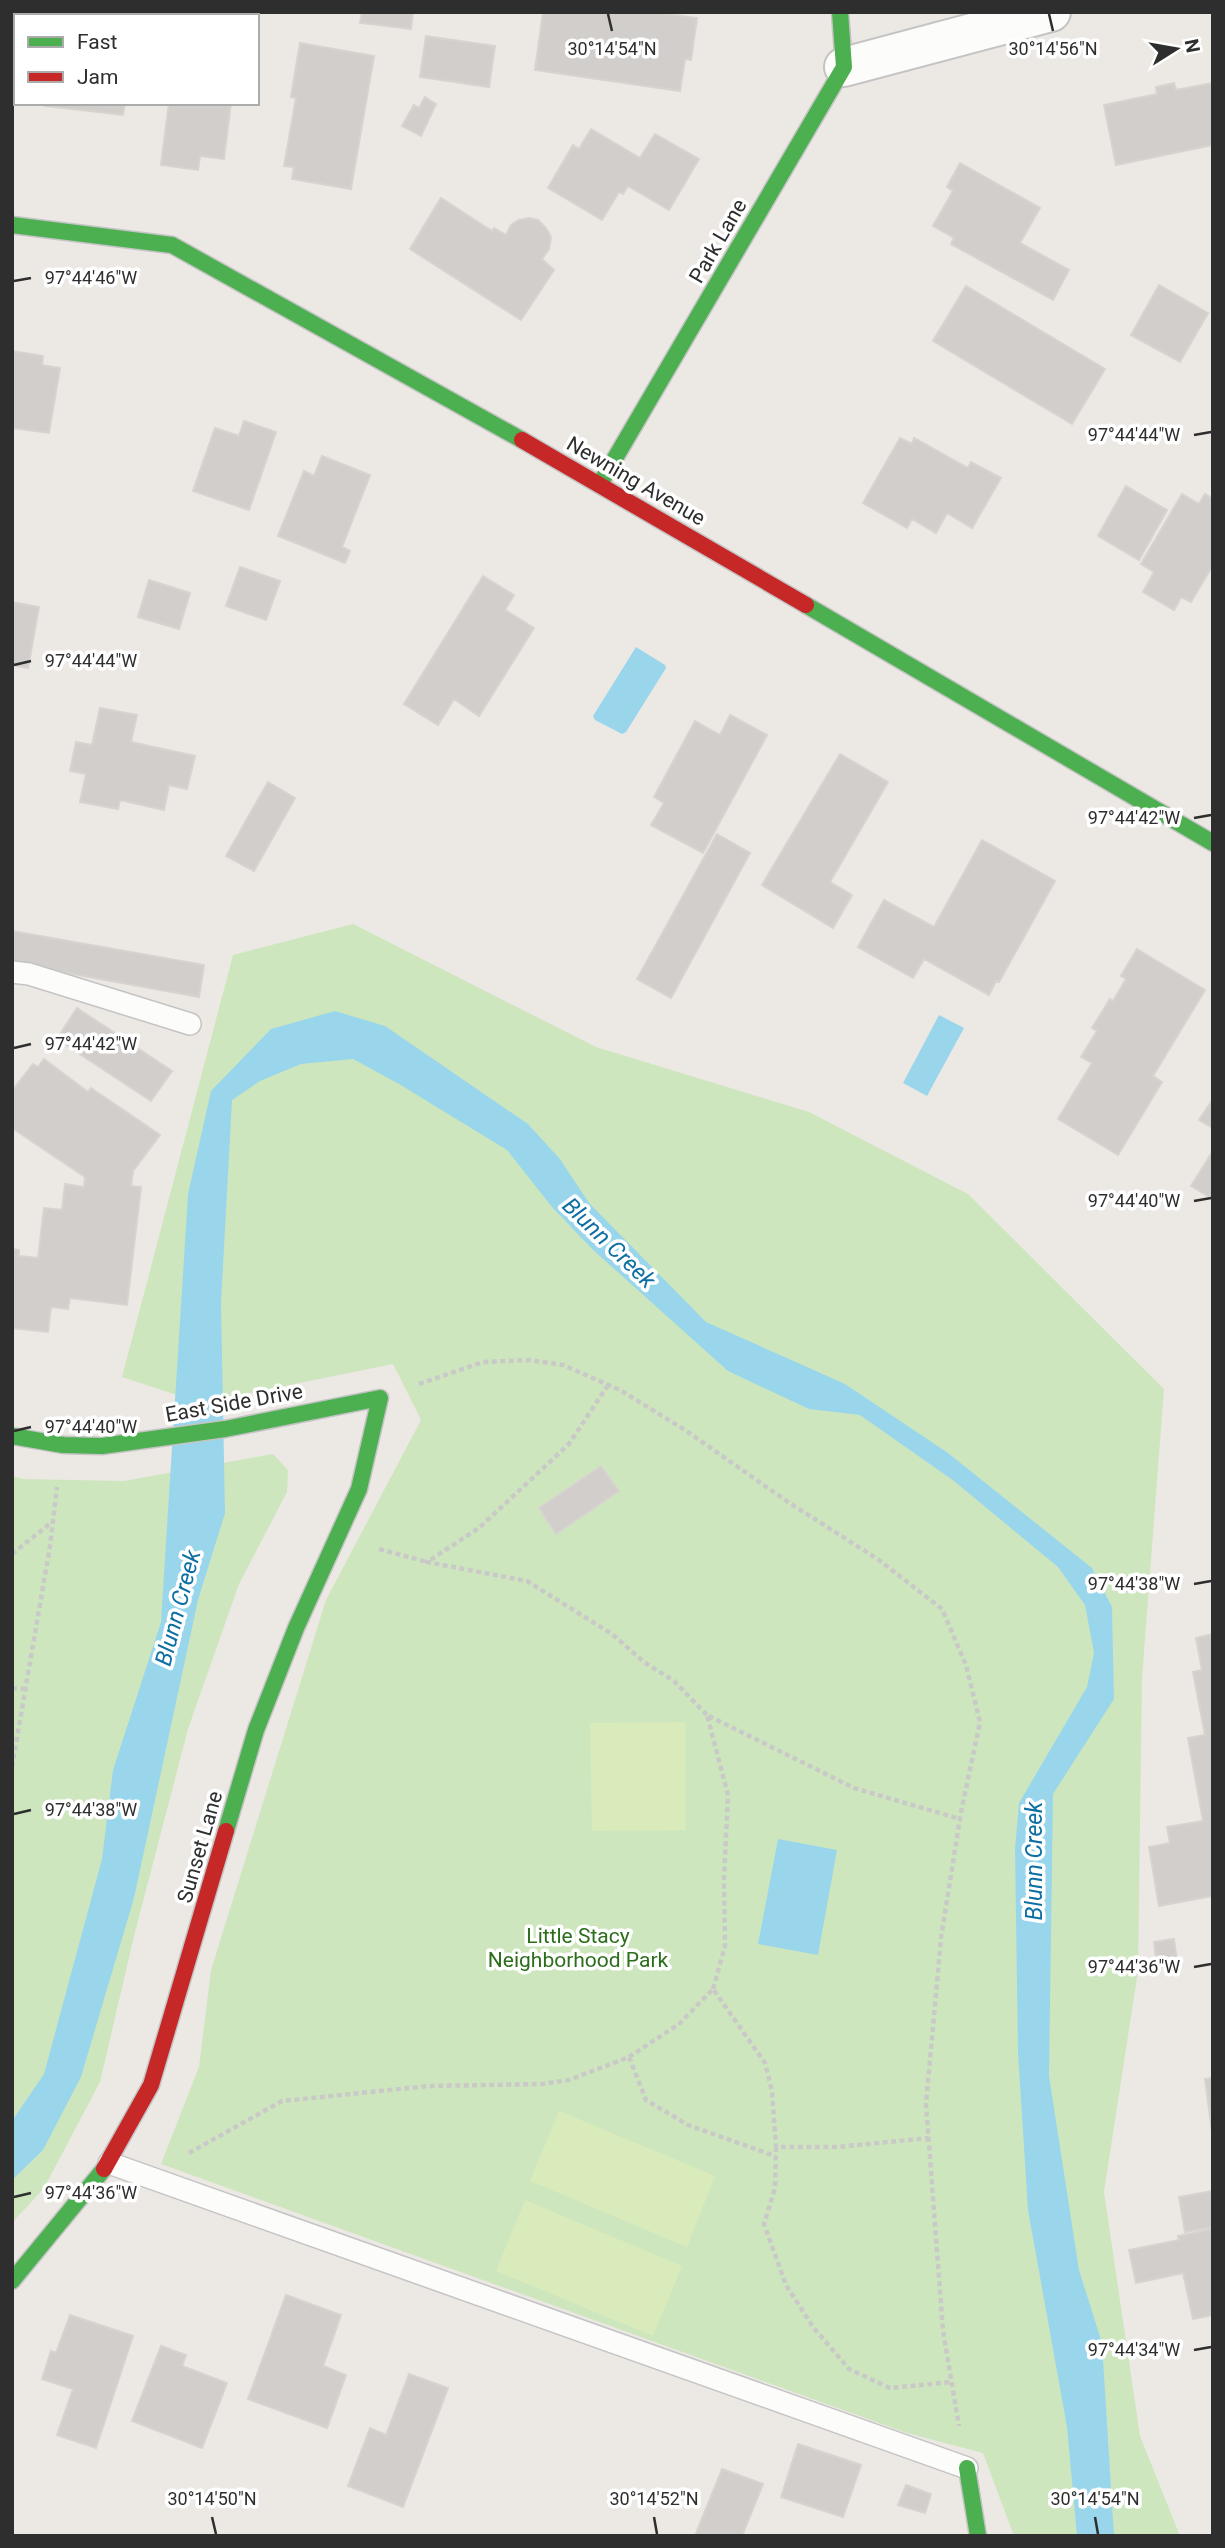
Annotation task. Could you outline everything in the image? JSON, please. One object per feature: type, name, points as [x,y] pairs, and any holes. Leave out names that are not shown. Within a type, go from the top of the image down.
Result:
[{"type":"street","points":[[839,12],[844,67],[1051,12]]},
{"type":"street","name":"Park Lane","points":[[600,484],[844,67]]},
{"type":"street","name":"Newning Avenue","points":[[12,225],[173,245],[600,484],[1213,843]]},
{"type":"street","name":"East Side Drive","points":[[12,1436],[63,1445],[102,1446],[225,1429],[380,1398]]},
{"type":"street","name":"Sunset Lane","points":[[12,2281],[108,2163],[151,2085],[256,1730],[296,1628],[359,1489],[380,1398]]},
{"type":"street","points":[[967,2468],[978,2536]]},
{"type":"lane","points":[[12,972],[29,974],[190,1024]]},
{"type":"lane","points":[[108,2163],[967,2468]]},
{"type":"path","points":[[380,1398],[483,1362],[529,1360],[563,1366],[608,1385],[685,1430],[879,1560],[942,1609],[966,1665],[981,1722],[960,1819],[940,1952],[926,2104],[943,2331],[967,2468]]},
{"type":"path","points":[[608,1385],[569,1444],[479,1528],[427,1562],[527,1581],[612,1634],[644,1662],[674,1681],[707,1715],[854,1788],[960,1819]]},
{"type":"path","points":[[12,1767],[53,1522],[63,1445]]},
{"type":"path","points":[[12,1554],[53,1522]]},
{"type":"path","points":[[12,1688],[24,1689]]},
{"type":"path","points":[[138,2174],[202,2148],[282,2101],[429,2086],[542,2084],[569,2080],[629,2057],[679,2024],[713,1989],[725,1946],[724,1878],[728,1795],[707,1715]]},
{"type":"path","points":[[713,1989],[765,2063],[772,2091],[776,2147],[775,2188],[764,2224],[786,2285],[813,2327],[849,2369],[890,2388],[951,2382]]},
{"type":"path","points":[[629,2057],[646,2100],[688,2125],[775,2156]]},
{"type":"path","points":[[776,2147],[837,2147],[929,2138]]},
{"type":"green space","name":"Little Stacy Neighborhood Park","points":[[353,924],[596,1047],[809,1112],[968,1194],[1164,1389],[1142,1678],[1138,1971],[1104,2192],[1140,2436],[1180,2536],[1014,2536],[983,2453],[907,2433],[161,2164],[199,2067],[211,1970],[326,1600],[421,1420],[393,1364],[201,1403],[122,1377],[233,955]]},
{"type":"green space","points":[[273,1454],[288,1470],[287,1492],[239,1584],[188,1729],[135,1932],[100,2082],[44,2188],[12,2223],[12,1476],[23,1479],[124,1481]]},
{"type":"green space","points":[[685,1722],[686,1830],[592,1831],[590,1723]]},
{"type":"green space","points":[[559,2111],[715,2176],[687,2247],[530,2181]]},
{"type":"green space","points":[[525,2200],[682,2266],[653,2336],[496,2271]]},
{"type":"water","points":[[636,647],[666,668],[626,732],[622,734],[595,720],[593,716]]},
{"type":"water","name":"Blunn Creek","points":[[335,1011],[385,1026],[528,1124],[560,1159],[589,1203],[706,1322],[845,1384],[948,1453],[1092,1568],[1112,1607],[1114,1699],[1053,1794],[1049,2076],[1079,2270],[1102,2343],[1114,2536],[1077,2536],[1067,2427],[1028,2210],[1018,2053],[1015,1849],[1019,1803],[1087,1687],[1094,1653],[1085,1605],[1058,1567],[954,1481],[860,1415],[809,1409],[728,1371],[592,1249],[552,1207],[507,1150],[353,1059],[301,1064],[260,1081],[232,1100],[221,1303],[225,1513],[198,1600],[134,1898],[81,2077],[43,2150],[12,2180],[12,2121],[44,2074],[102,1859],[113,1770],[161,1622],[188,1194],[211,1091],[271,1029]]},
{"type":"water","points":[[939,1015],[964,1028],[927,1096],[903,1083]]},
{"type":"water","points":[[778,1839],[837,1850],[818,1955],[758,1944]]},
{"type":"building","points":[[362,12],[413,12],[411,29],[360,23]]},
{"type":"building","points":[[543,12],[653,12],[697,18],[691,60],[685,59],[680,91],[535,70]]},
{"type":"building","points":[[426,36],[495,46],[489,87],[420,77]]},
{"type":"building","points":[[300,43],[374,56],[351,189],[292,179],[294,167],[284,166],[296,98],[291,97]]},
{"type":"building","points":[[1174,83],[1176,90],[1213,83],[1213,145],[1116,165],[1104,105],[1157,94],[1156,87]]},
{"type":"building","points":[[425,97],[436,104],[421,136],[402,126],[414,105],[419,108]]},
{"type":"building","points":[[45,105],[125,105],[123,115]]},
{"type":"building","points":[[169,105],[231,105],[224,159],[200,156],[198,170],[161,165]]},
{"type":"building","points":[[591,129],[640,158],[655,134],[699,159],[669,210],[628,186],[623,194],[619,192],[602,220],[548,188],[573,145],[579,149]]},
{"type":"building","points":[[960,163],[1040,208],[1020,243],[1069,270],[1053,300],[951,244],[954,238],[933,226],[953,191],[947,187]]},
{"type":"building","points":[[441,198],[492,231],[494,228],[506,235],[511,225],[529,218],[538,220],[546,228],[551,237],[549,249],[542,259],[554,270],[521,320],[410,249]]},
{"type":"building","points":[[1159,285],[1208,313],[1180,362],[1131,335]]},
{"type":"building","points":[[966,286],[1105,369],[1072,424],[933,341]]},
{"type":"building","points":[[12,351],[43,356],[42,365],[60,368],[49,433],[12,428]]},
{"type":"building","points":[[244,421],[276,432],[249,510],[193,491],[215,428],[239,436]]},
{"type":"building","points":[[900,438],[912,444],[914,438],[968,468],[971,462],[1001,478],[972,528],[947,513],[936,533],[912,519],[907,528],[863,503]]},
{"type":"building","points":[[322,456],[370,475],[342,547],[350,551],[345,563],[278,536],[304,471],[314,476]]},
{"type":"building","points":[[1126,486],[1167,510],[1139,560],[1098,536]]},
{"type":"building","points":[[1182,494],[1199,504],[1205,494],[1213,499],[1213,565],[1191,602],[1181,597],[1174,610],[1143,592],[1154,572],[1141,564]]},
{"type":"building","points":[[240,567],[280,581],[266,620],[226,606]]},
{"type":"building","points":[[483,576],[514,595],[505,610],[534,628],[479,716],[454,699],[438,725],[404,704]]},
{"type":"building","points":[[149,580],[190,593],[179,629],[138,617]]},
{"type":"building","points":[[12,602],[39,607],[28,668],[12,665]]},
{"type":"building","points":[[100,708],[137,715],[131,742],[195,756],[187,789],[169,785],[164,810],[120,800],[118,809],[80,802],[86,774],[70,771],[76,742],[92,745]]},
{"type":"building","points":[[730,715],[767,735],[703,853],[651,825],[664,803],[654,797],[695,721],[720,735]]},
{"type":"building","points":[[840,754],[888,782],[830,882],[852,895],[833,928],[762,885]]},
{"type":"building","points":[[268,782],[295,798],[254,871],[226,856]]},
{"type":"building","points":[[717,834],[750,853],[671,998],[637,979]]},
{"type":"building","points":[[982,840],[1055,881],[999,982],[996,981],[989,995],[924,959],[913,978],[858,947],[884,900],[934,927]]},
{"type":"building","points":[[12,931],[204,965],[199,997],[12,963]]},
{"type":"building","points":[[1137,949],[1205,990],[1153,1076],[1162,1082],[1118,1155],[1058,1119],[1092,1063],[1081,1057],[1097,1031],[1092,1028],[1126,979],[1121,976]]},
{"type":"building","points":[[77,1008],[172,1071],[151,1101],[57,1039]]},
{"type":"building","points":[[44,1059],[88,1092],[91,1088],[160,1135],[133,1171],[131,1186],[141,1187],[127,1305],[70,1298],[68,1309],[51,1307],[48,1332],[12,1328],[12,1249],[19,1250],[19,1256],[38,1258],[44,1208],[62,1210],[65,1184],[84,1187],[85,1177],[12,1128],[12,1091],[33,1064],[38,1067]]},
{"type":"building","points":[[1213,1099],[1213,1128],[1199,1120]]},
{"type":"building","points":[[1213,1151],[1213,1199],[1191,1186]]},
{"type":"building","points":[[601,1466],[619,1491],[556,1534],[539,1508]]},
{"type":"building","points":[[1213,1634],[1213,1896],[1159,1906],[1149,1847],[1170,1843],[1167,1827],[1203,1821],[1188,1738],[1205,1735],[1193,1672],[1202,1670],[1196,1638]]},
{"type":"building","points":[[1174,1939],[1177,1962],[1157,1965],[1154,1942]]},
{"type":"building","points":[[1213,2078],[1213,2139],[1205,2079]]},
{"type":"building","points":[[1213,2191],[1213,2227],[1185,2232],[1179,2197]]},
{"type":"building","points":[[1213,2229],[1213,2315],[1193,2319],[1183,2273],[1136,2283],[1129,2250],[1179,2240],[1178,2236]]},
{"type":"building","points":[[286,2295],[341,2315],[323,2366],[346,2375],[327,2428],[248,2399]]},
{"type":"building","points":[[70,2315],[133,2336],[96,2448],[57,2435],[73,2389],[42,2379],[51,2351],[56,2353]]},
{"type":"building","points":[[161,2346],[186,2355],[182,2366],[227,2383],[202,2448],[132,2421]]},
{"type":"building","points":[[409,2374],[448,2388],[403,2507],[348,2486],[370,2428],[386,2435]]},
{"type":"building","points":[[798,2444],[861,2465],[843,2517],[781,2497]]},
{"type":"building","points":[[722,2469],[763,2484],[742,2536],[695,2536]]},
{"type":"building","points":[[906,2485],[931,2494],[925,2513],[898,2505]]},
{"type":"traffic: fast","points":[[600,484],[844,67],[840,12]]},
{"type":"traffic: fast","points":[[12,225],[172,245],[522,440]]},
{"type":"traffic: fast","points":[[806,605],[1213,843]]},
{"type":"traffic: fast","points":[[12,1436],[63,1445],[102,1446],[225,1429],[380,1398],[359,1489],[296,1628],[256,1730],[226,1831]]},
{"type":"traffic: fast","points":[[12,2281],[104,2169]]},
{"type":"traffic: fast","points":[[967,2468],[978,2536]]},
{"type":"traffic: jam","points":[[522,440],[806,605]]},
{"type":"traffic: jam","points":[[104,2169],[151,2085],[226,1831]]}]
